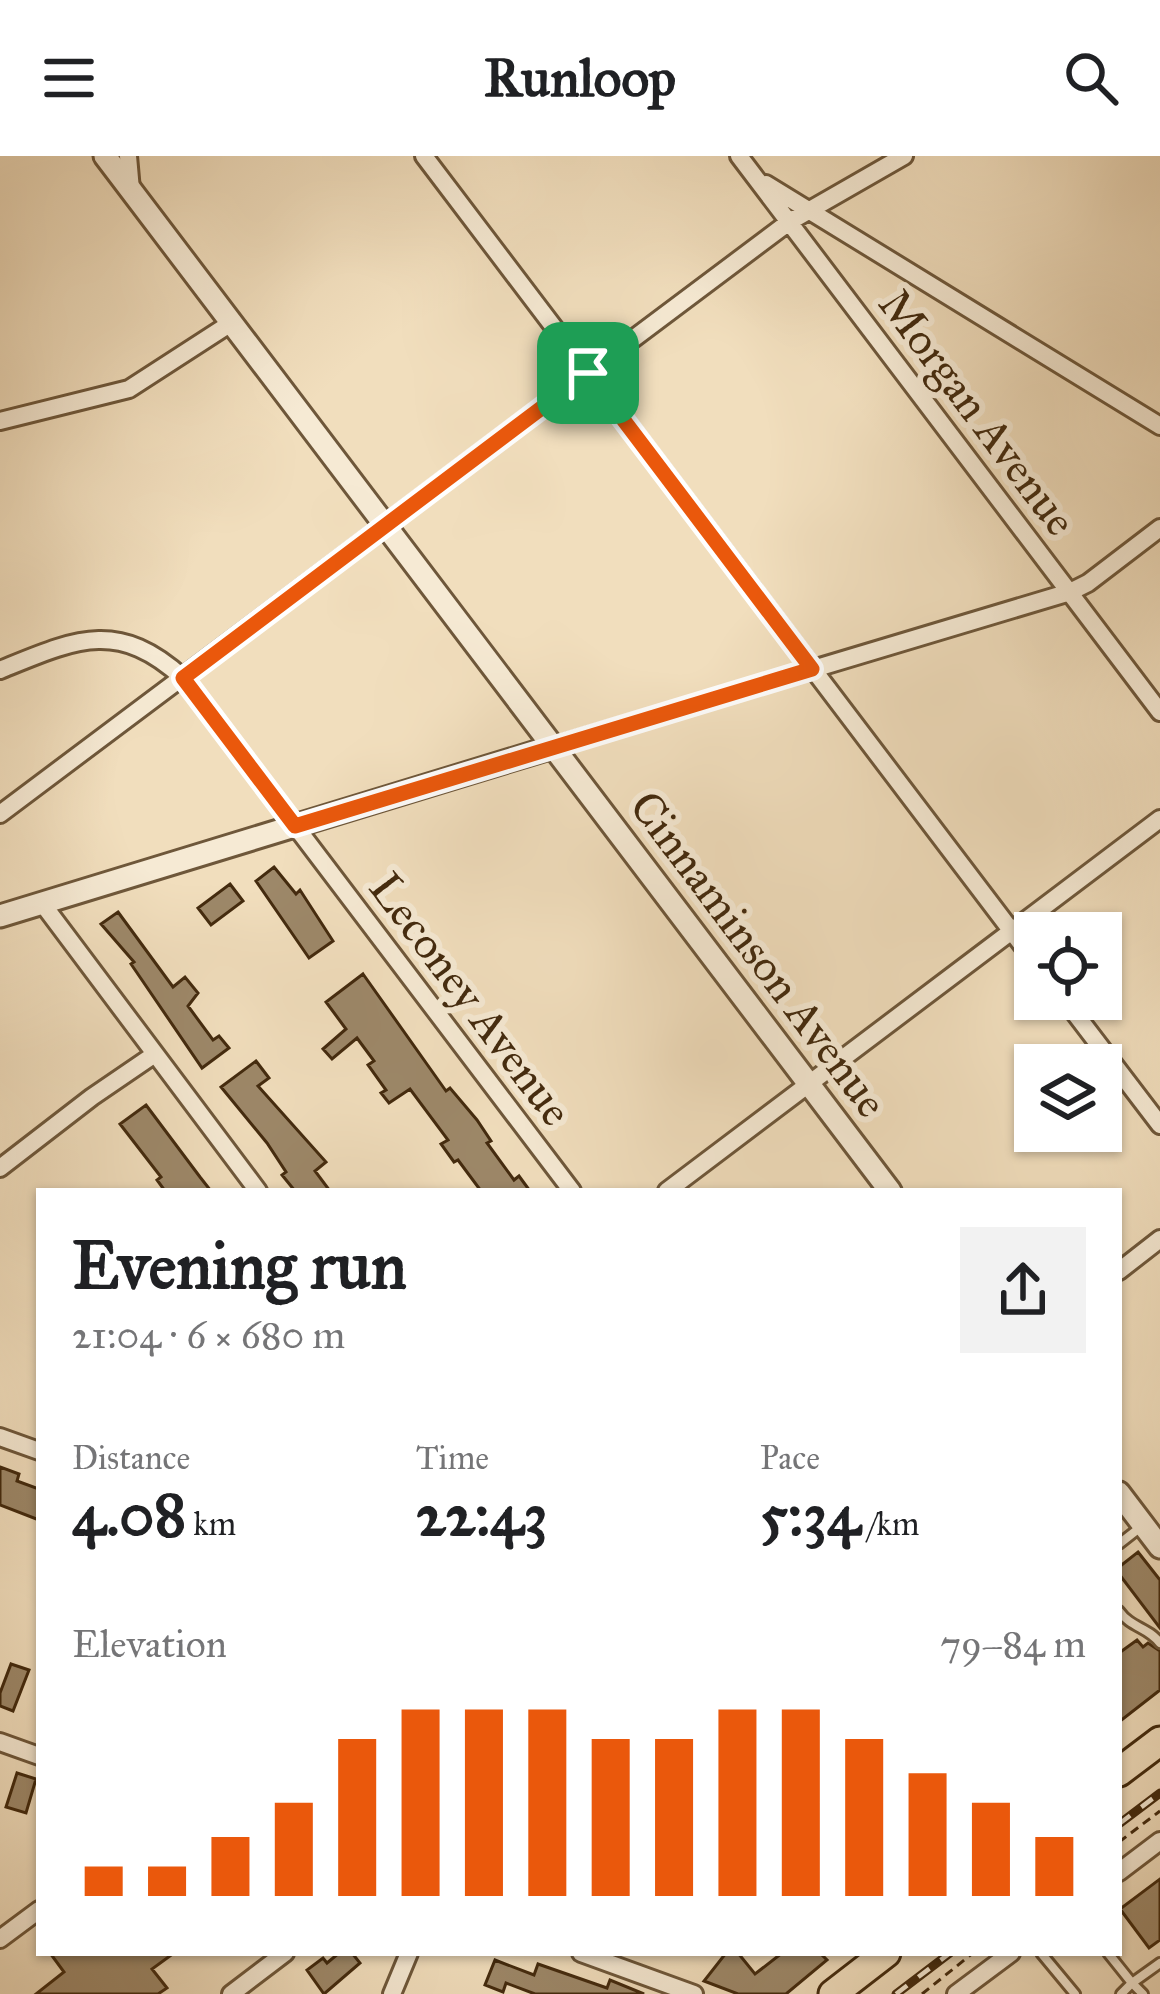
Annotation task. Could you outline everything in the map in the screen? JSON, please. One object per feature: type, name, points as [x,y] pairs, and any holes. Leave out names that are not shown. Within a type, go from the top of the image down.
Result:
[{"type":"main road","points":[[1122,1770],[1160,1741]]},
{"type":"main road","points":[[833,1994],[882,1956]]},
{"type":"street","name":"Cinnaminson Avenue","points":[[105,156],[888,1188]]},
{"type":"street","points":[[128,156],[131,190]]},
{"type":"street","points":[[424,156],[1014,935]]},
{"type":"street","name":"Morgan Avenue","points":[[739,156],[1160,712]]},
{"type":"street","points":[[0,814],[789,222],[904,156]]},
{"type":"street","points":[[755,177],[1160,426]]},
{"type":"street","points":[[0,421],[129,389],[231,322]]},
{"type":"street","points":[[0,916],[1070,592],[1160,528]]},
{"type":"street","name":"Leconey Avenue","points":[[0,670],[70,642],[106,638],[161,658],[183,678],[570,1188]]},
{"type":"street","points":[[671,1188],[1160,818]]},
{"type":"street","points":[[42,903],[256,1188]]},
{"type":"street","points":[[1080,1020],[1160,1125]]},
{"type":"street","points":[[0,1168],[155,1054]]},
{"type":"street","points":[[1122,1269],[1160,1239]]},
{"type":"street","points":[[0,1436],[36,1450]]},
{"type":"street","points":[[1122,1497],[1160,1547]]},
{"type":"street","points":[[0,1742],[36,1751]]},
{"type":"street","points":[[1122,1869],[1160,1840]]},
{"type":"street","points":[[0,1939],[36,1912]]},
{"type":"street","points":[[231,1994],[281,1956]]},
{"type":"street","points":[[392,1994],[408,1956]]},
{"type":"street","points":[[589,1956],[694,1994]]},
{"type":"street","points":[[956,1994],[1007,1956]]},
{"type":"lane","points":[[1122,1542],[1144,1525]]},
{"type":"lane","points":[[1122,1615],[1130,1626],[1152,1632],[1160,1643]]},
{"type":"lane","points":[[1043,1956],[1075,1994]]},
{"type":"lane","points":[[1110,1956],[1143,1994]]},
{"type":"lane","points":[[1121,1994],[1160,1963]]},
{"type":"path","points":[[1122,1840],[1160,1810]]},
{"type":"path","points":[[922,1994],[969,1956]]},
{"type":"building","points":[[274,867],[296,894],[300,890],[333,941],[309,958],[256,881]]},
{"type":"building","points":[[230,884],[243,901],[211,925],[198,908]]},
{"type":"building","points":[[118,912],[173,987],[185,977],[198,993],[188,1006],[213,1040],[219,1036],[229,1048],[202,1068],[131,964],[134,962],[101,924]]},
{"type":"building","points":[[363,974],[446,1091],[450,1088],[477,1120],[514,1180],[519,1176],[528,1188],[479,1188],[441,1144],[448,1140],[410,1089],[389,1103],[381,1093],[386,1090],[368,1065],[374,1061],[357,1038],[332,1059],[323,1049],[346,1029],[326,1002]]},
{"type":"building","points":[[256,1061],[269,1078],[258,1086],[326,1162],[315,1171],[328,1188],[293,1188],[267,1143],[221,1087]]},
{"type":"building","points":[[146,1105],[209,1188],[163,1188],[157,1180],[161,1177],[120,1124]]},
{"type":"building","points":[[0,1467],[36,1488],[36,1519],[0,1505]]},
{"type":"building","points":[[1138,1552],[1160,1580],[1160,1628],[1122,1578],[1122,1565]]},
{"type":"building","points":[[1137,1640],[1143,1647],[1148,1643],[1160,1651],[1160,1690],[1122,1720],[1122,1651]]},
{"type":"building","points":[[11,1664],[29,1670],[13,1711],[0,1706]]},
{"type":"building","points":[[17,1773],[36,1779],[26,1813],[6,1807]]},
{"type":"building","points":[[1160,1879],[1160,1940],[1149,1948],[1122,1908]]},
{"type":"building","points":[[52,1956],[170,1956],[152,1969],[167,1988],[158,1994],[36,1994],[64,1972]]},
{"type":"building","points":[[335,1956],[354,1956],[360,1963],[324,1994],[307,1970],[323,1958],[327,1963]]},
{"type":"building","points":[[724,1956],[740,1956],[755,1974],[778,1956],[823,1956],[827,1960],[786,1994],[738,1994],[704,1981]]},
{"type":"building","points":[[495,1960],[534,1975],[538,1964],[607,1988],[610,1980],[644,1994],[535,1994],[506,1983],[503,1992],[485,1985]]},
{"type":"railway","points":[[1122,1822],[1160,1793]]},
{"type":"railway","points":[[896,1994],[946,1956]]},
{"type":"route","points":[[588,373],[812,669],[295,826],[183,678],[588,373]]}]
